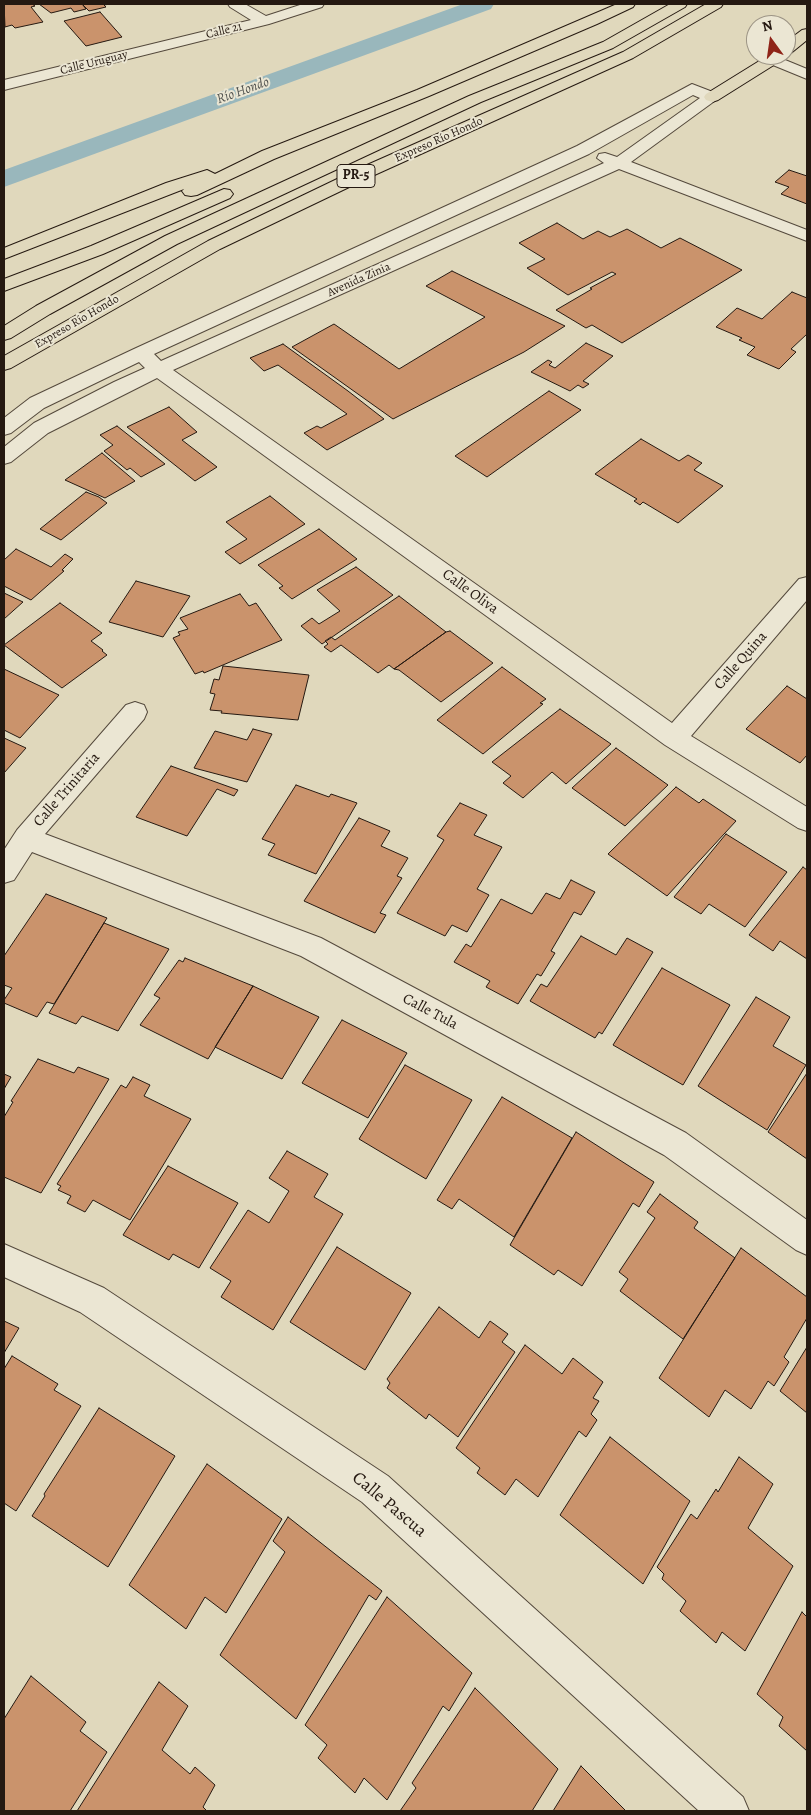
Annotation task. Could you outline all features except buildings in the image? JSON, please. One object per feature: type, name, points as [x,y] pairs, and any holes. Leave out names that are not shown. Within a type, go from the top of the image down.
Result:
[{"type":"highway","points":[[4,271],[134,218],[268,155],[517,54],[628,4]]},
{"type":"highway","points":[[332,148],[591,36],[652,4]]},
{"type":"highway","points":[[4,317],[76,279],[171,240],[475,99],[608,45],[680,4]]},
{"type":"highway","name":"Expreso Río Hondo","points":[[4,364],[214,245],[364,173],[628,55],[716,4]]},
{"type":"highway","points":[[796,42],[807,33]]},
{"type":"highway","points":[[712,97],[764,65]]},
{"type":"highway","points":[[4,254],[172,187],[268,155]]},
{"type":"highway","points":[[4,285],[97,250],[242,187]]},
{"type":"highway","points":[[4,334],[43,310],[171,240]]},
{"type":"highway","points":[[4,298],[97,250]]},
{"type":"street","points":[[235,4],[264,21]]},
{"type":"street","name":"Calle 21","points":[[185,41],[264,21],[317,4]]},
{"type":"street","name":"Calle Uruguay","points":[[4,86],[185,41]]},
{"type":"street","points":[[794,65],[807,74]]},
{"type":"street","name":"Avenida Zinia","points":[[4,428],[36,403],[582,150],[692,89],[712,97]]},
{"type":"street","name":"Avenida Zinia","points":[[4,457],[41,428],[121,386],[619,163],[712,97]]},
{"type":"street","points":[[582,150],[807,236]]},
{"type":"street","name":"Calle Oliva","points":[[141,353],[159,370],[674,738],[807,820]]},
{"type":"street","name":"Calle Quina","points":[[674,738],[807,585]]},
{"type":"street","name":"Calle Trinitaria","points":[[4,872],[26,838],[135,712]]},
{"type":"street","name":"Calle Tula","points":[[26,838],[311,947],[675,1144],[807,1239]]},
{"type":"street","name":"Calle Pascua","points":[[4,1260],[92,1300],[375,1489],[729,1811]]},
{"type":"waterway","name":"Río Hondo","points":[[4,179],[483,4]]}]
